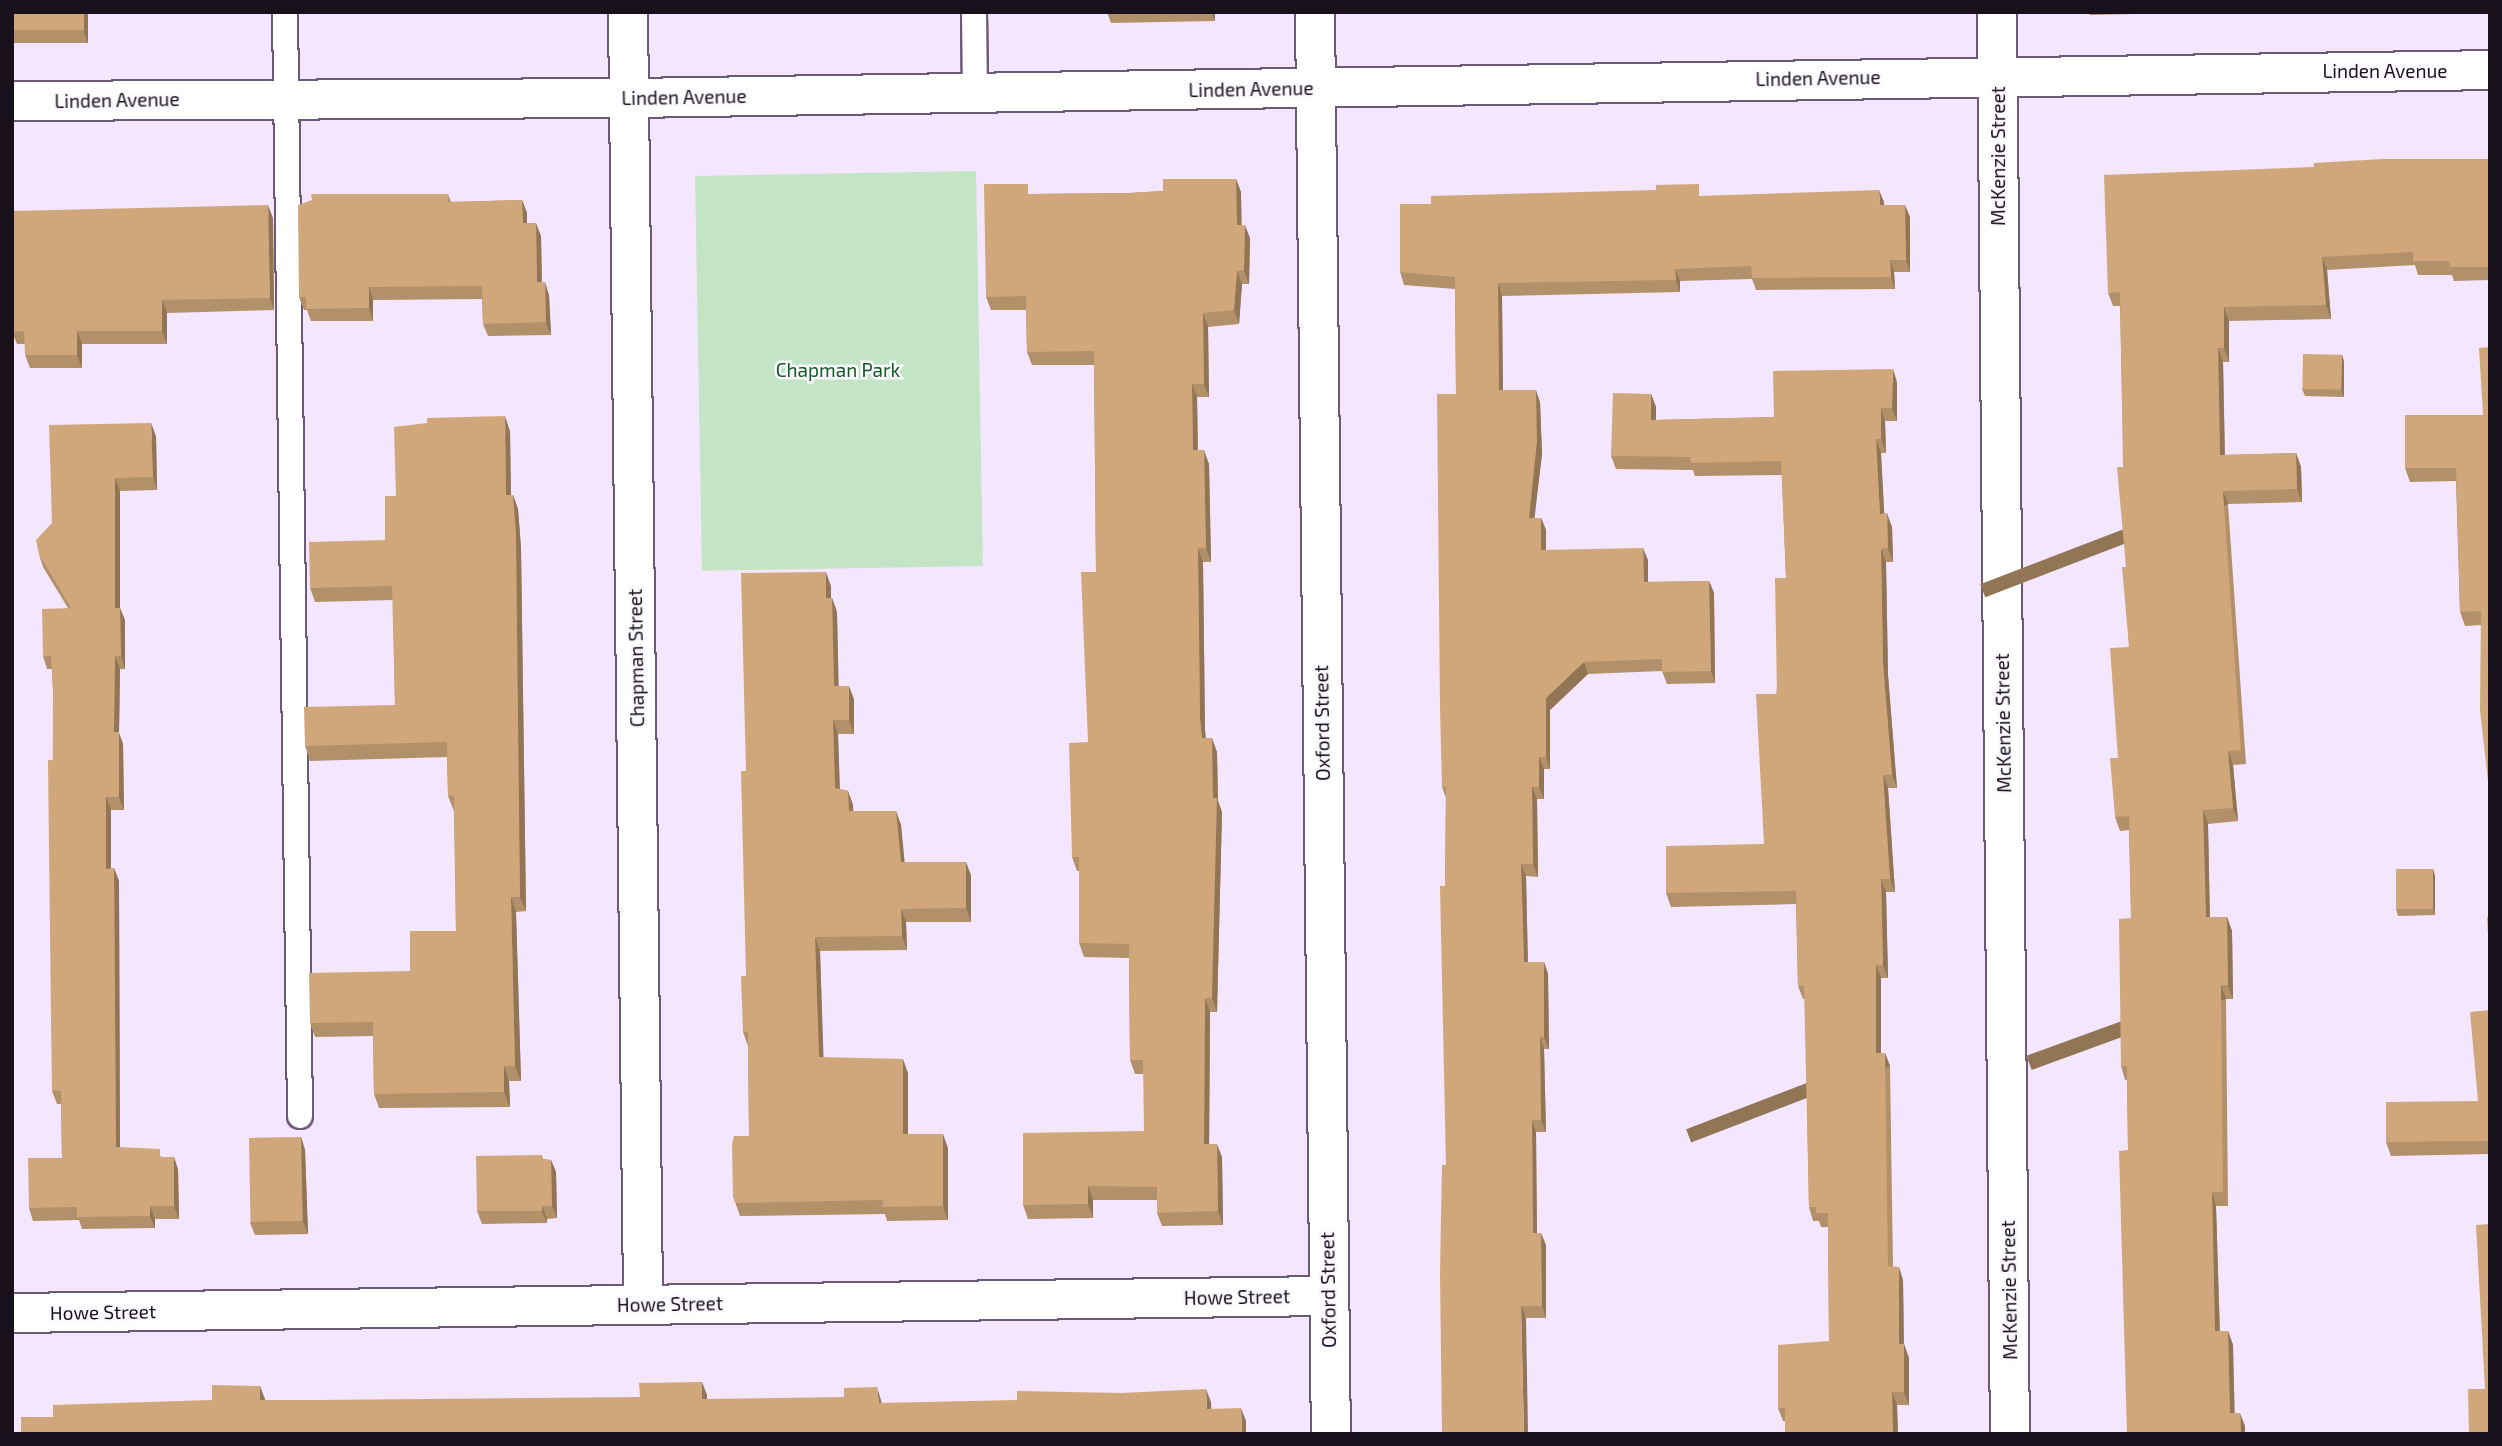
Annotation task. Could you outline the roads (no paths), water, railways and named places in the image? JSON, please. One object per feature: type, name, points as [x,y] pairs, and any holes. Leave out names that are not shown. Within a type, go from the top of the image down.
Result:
[{"type":"street","name":"Chapman Street","points":[[628,12],[643,1304]]},
{"type":"street","name":"Oxford Street","points":[[1315,12],[1331,1434]]},
{"type":"street","name":"McKenzie Street","points":[[1997,12],[2010,1434]]},
{"type":"street","name":"Linden Avenue","points":[[12,101],[630,98],[1997,75],[2490,70]]},
{"type":"street","name":"Howe Street","points":[[12,1313],[1328,1296]]},
{"type":"lane","points":[[285,12],[300,1116]]},
{"type":"lane","points":[[974,12],[975,92]]},
{"type":"park label","name":"Chapman Park","points":[[838,370]]}]
